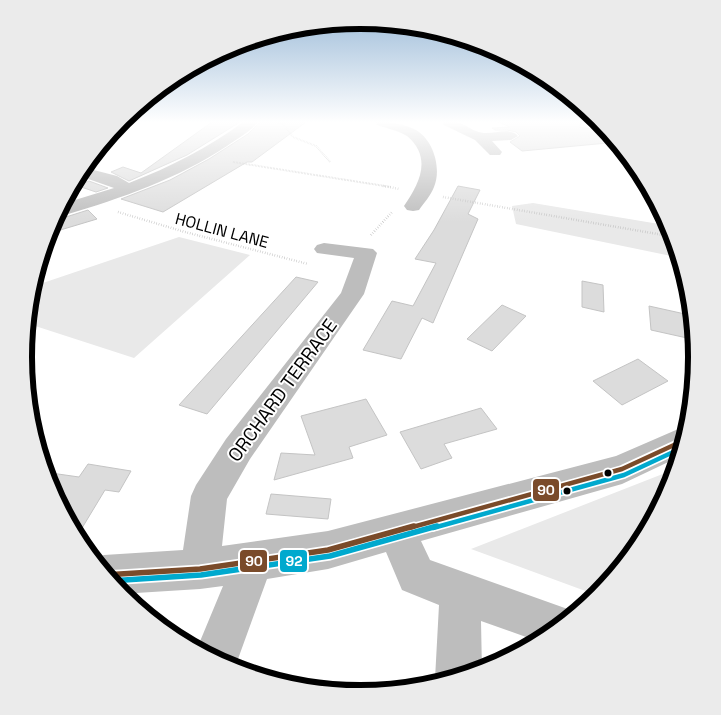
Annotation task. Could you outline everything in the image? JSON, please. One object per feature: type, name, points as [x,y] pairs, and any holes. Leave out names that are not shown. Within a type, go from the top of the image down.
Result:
[{"type":"street","points":[[68,208],[129,188],[203,155]]},
{"type":"street","points":[[413,206],[426,186],[430,168],[427,155]]},
{"type":"street","points":[[89,173],[129,188]]},
{"type":"street","points":[[324,249],[362,265]]},
{"type":"street","name":"ORCHARD TERRACE","points":[[200,569],[209,496],[238,448],[352,294],[362,265]]},
{"type":"street","points":[[113,574],[200,569],[328,550],[622,469],[678,443]]},
{"type":"street","points":[[396,531],[416,576],[551,625]]},
{"type":"street","points":[[218,653],[253,562]]},
{"type":"street","points":[[459,671],[460,593]]},
{"type":"path","points":[[324,155],[330,162]]},
{"type":"path","points":[[233,162],[348,179],[665,235]]},
{"type":"path","name":"HOLLIN LANE","points":[[81,204],[119,212],[194,234],[362,265]]},
{"type":"path","points":[[362,265],[365,242],[394,210],[413,206]]},
{"type":"shaded area","points":[[533,203],[661,224],[673,256],[516,224],[512,206]]},
{"type":"shaded area","points":[[179,237],[250,255],[134,358],[34,325],[40,284]]},
{"type":"shaded area","points":[[669,472],[655,503],[634,540],[608,574],[590,593],[471,549]]},
{"type":"building","points":[[166,155],[186,155],[129,181],[111,172],[123,167],[141,173]]},
{"type":"building","points":[[215,155],[261,155],[163,212],[121,199],[170,180]]},
{"type":"building","points":[[89,181],[108,188],[96,192],[80,187]]},
{"type":"building","points":[[458,186],[480,190],[468,214],[478,219],[433,323],[422,318],[401,359],[363,350],[392,301],[413,306],[436,263],[415,259],[434,230]]},
{"type":"building","points":[[88,210],[97,219],[58,231],[64,217]]},
{"type":"building","points":[[296,277],[318,282],[207,414],[179,405]]},
{"type":"building","points":[[582,281],[603,285],[604,312],[582,307]]},
{"type":"building","points":[[502,305],[526,316],[492,351],[467,339]]},
{"type":"building","points":[[649,306],[686,314],[689,338],[651,330]]},
{"type":"building","points":[[638,359],[668,381],[622,405],[593,381]]},
{"type":"building","points":[[366,399],[387,435],[349,447],[353,458],[274,480],[281,453],[315,455],[301,416]]},
{"type":"building","points":[[481,408],[497,429],[444,444],[452,458],[421,469],[400,432]]},
{"type":"building","points":[[88,464],[131,471],[119,492],[105,490],[81,530],[53,473],[79,477]]},
{"type":"building","points":[[271,494],[331,499],[328,519],[266,514]]},
{"type":"transit line","name":"90","points":[[113,574],[200,569],[328,550],[622,469],[678,443]]},
{"type":"transit line","name":"92","points":[[119,580],[201,575],[330,556],[624,475],[676,451]]}]
